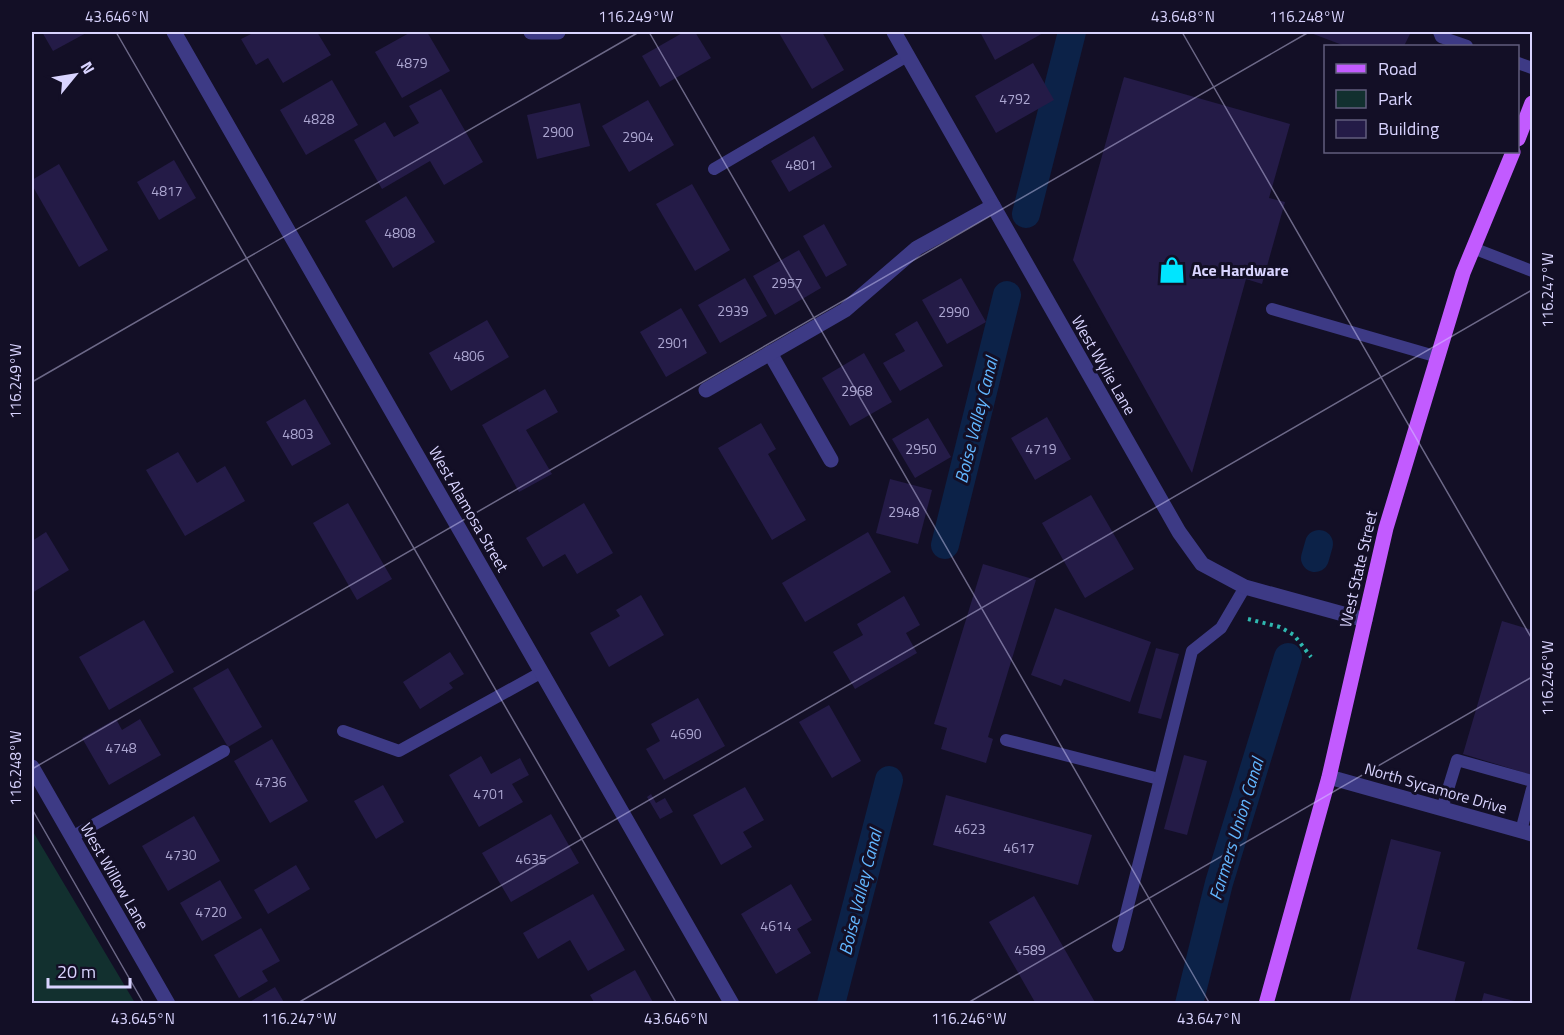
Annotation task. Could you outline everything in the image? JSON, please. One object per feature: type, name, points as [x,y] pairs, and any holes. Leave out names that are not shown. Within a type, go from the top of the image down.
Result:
[{"type":"main road","points":[[1519,137],[1533,103]]},
{"type":"main road","name":"West State Street","points":[[1266,1004],[1329,777],[1386,528],[1463,273],[1512,153]]},
{"type":"street","name":"West Alamosa Street","points":[[174,32],[732,1004]]},
{"type":"street","points":[[531,32],[558,32]]},
{"type":"street","name":"West Wylie Lane","points":[[894,32],[1179,532],[1202,564],[1245,587],[1365,620]]},
{"type":"street","points":[[706,390],[845,310],[917,248],[993,206]]},
{"type":"street","points":[[770,353],[831,460]]},
{"type":"street","name":"West Willow Lane","points":[[32,767],[168,1004]]},
{"type":"street","name":"North Sycamore Drive","points":[[1329,777],[1527,832]]},
{"type":"lane","points":[[1439,32],[1441,37],[1464,45]]},
{"type":"lane","points":[[714,169],[907,56]]},
{"type":"lane","points":[[1473,248],[1533,270]]},
{"type":"lane","points":[[1272,309],[1438,357]]},
{"type":"lane","points":[[1118,946],[1192,651],[1221,628],[1245,587]]},
{"type":"lane","points":[[342,731],[399,751],[542,672]]},
{"type":"lane","points":[[1006,740],[1159,779]]},
{"type":"lane","points":[[72,837],[224,751]]},
{"type":"lane","points":[[1442,809],[1457,760],[1533,781]]},
{"type":"lane","points":[[1527,832],[1533,789]]},
{"type":"path","points":[[1230,613],[1280,627],[1294,635],[1311,657]]},
{"type":"green space","points":[[32,830],[135,1003],[32,1003]]},
{"type":"building","points":[[42,32],[88,32],[53,51]]},
{"type":"building","points":[[255,32],[317,32],[331,55],[283,83],[268,58],[256,65],[241,39]]},
{"type":"building","points":[[411,32],[427,32],[450,71],[402,98],[375,52]]},
{"type":"building","points":[[684,32],[695,32],[711,58],[660,87],[642,56]]},
{"type":"building","points":[[822,32],[844,70],[812,89],[779,33]]},
{"type":"building","points":[[980,32],[1045,32],[995,60]]},
{"type":"building","points":[[1308,32],[1411,32],[1404,45],[1342,45]]},
{"type":"building","points":[[1033,63],[1054,100],[996,133],[975,96]]},
{"type":"building","name":"Ace Hardware","points":[[1124,77],[1290,124],[1269,198],[1285,202],[1262,284],[1246,279],[1192,473],[1073,260]]},
{"type":"building","points":[[332,80],[358,125],[306,155],[280,110]]},
{"type":"building","points":[[441,89],[483,162],[444,185],[430,161],[382,189],[354,140],[385,122],[394,137],[419,123],[409,106]]},
{"type":"building","points":[[648,100],[674,145],[629,172],[602,126]]},
{"type":"building","points":[[580,103],[590,146],[537,159],[527,115]]},
{"type":"building","points":[[814,136],[832,167],[789,192],[771,161]]},
{"type":"building","points":[[174,160],[196,198],[159,220],[137,182]]},
{"type":"building","points":[[59,164],[108,250],[79,267],[32,185],[32,180]]},
{"type":"building","points":[[692,184],[730,250],[695,271],[656,204]]},
{"type":"building","points":[[406,196],[435,242],[393,268],[365,221]]},
{"type":"building","points":[[824,224],[847,265],[826,277],[803,236]]},
{"type":"building","points":[[799,250],[821,288],[775,315],[753,276]]},
{"type":"building","points":[[745,278],[767,316],[720,343],[698,305]]},
{"type":"building","points":[[961,278],[986,322],[947,344],[922,300]]},
{"type":"building","points":[[681,308],[707,353],[666,377],[640,332]]},
{"type":"building","points":[[487,320],[509,357],[451,391],[429,353]]},
{"type":"building","points":[[917,321],[943,366],[900,391],[883,363],[905,351],[895,334]]},
{"type":"building","points":[[864,353],[892,402],[850,426],[822,378]]},
{"type":"building","points":[[545,389],[558,412],[526,430],[552,474],[519,492],[482,425]]},
{"type":"building","points":[[305,399],[331,444],[292,466],[266,422]]},
{"type":"building","points":[[1047,417],[1071,459],[1035,480],[1011,438]]},
{"type":"building","points":[[928,418],[951,457],[915,478],[892,439]]},
{"type":"building","points":[[761,423],[776,449],[768,454],[806,520],[772,540],[718,448]]},
{"type":"building","points":[[178,452],[197,483],[225,466],[245,501],[185,536],[146,470]]},
{"type":"building","points":[[890,479],[932,490],[918,544],[876,533]]},
{"type":"building","points":[[1091,495],[1134,569],[1085,598],[1042,523]]},
{"type":"building","points":[[348,503],[392,579],[357,600],[313,523]]},
{"type":"building","points":[[584,503],[613,553],[577,574],[565,554],[543,567],[526,538]]},
{"type":"building","points":[[46,532],[69,570],[32,593],[32,541]]},
{"type":"building","points":[[868,532],[891,572],[805,622],[782,583]]},
{"type":"building","points":[[983,564],[1036,580],[988,737],[993,739],[986,763],[941,749],[947,728],[934,724]]},
{"type":"building","points":[[641,595],[664,635],[609,667],[590,633],[620,616],[616,610]]},
{"type":"building","points":[[904,596],[920,625],[906,633],[917,653],[855,689],[833,652],[863,635],[857,624]]},
{"type":"building","points":[[1055,608],[1151,642],[1130,702],[1064,679],[1061,686],[1031,675]]},
{"type":"building","points":[[144,620],[174,672],[109,710],[79,657]]},
{"type":"building","points":[[1502,621],[1532,630],[1532,733],[1530,742],[1532,743],[1532,775],[1463,754]]},
{"type":"building","points":[[1156,648],[1179,654],[1161,719],[1138,713]]},
{"type":"building","points":[[450,652],[464,674],[449,683],[453,688],[420,709],[403,682]]},
{"type":"building","points":[[228,668],[262,727],[228,747],[193,688]]},
{"type":"building","points":[[698,698],[725,746],[664,780],[646,749],[660,741],[651,724]]},
{"type":"building","points":[[829,705],[861,761],[832,778],[799,722]]},
{"type":"building","points":[[116,719],[122,730],[140,719],[161,755],[109,785],[82,738]]},
{"type":"building","points":[[272,739],[308,801],[270,823],[234,761]]},
{"type":"building","points":[[1184,755],[1207,761],[1187,835],[1164,829]]},
{"type":"building","points":[[481,756],[491,774],[520,758],[529,775],[512,784],[523,802],[479,827],[449,775]]},
{"type":"building","points":[[383,785],[404,822],[376,839],[354,801]]},
{"type":"building","points":[[745,787],[764,820],[743,832],[752,847],[721,865],[693,815]]},
{"type":"building","points":[[651,794],[656,803],[665,798],[673,812],[660,819],[647,797]]},
{"type":"building","points":[[946,795],[1092,835],[1078,885],[933,845]]},
{"type":"building","points":[[551,814],[579,863],[511,902],[482,853]]},
{"type":"building","points":[[194,816],[220,861],[168,891],[142,846]]},
{"type":"building","points":[[1391,839],[1441,852],[1417,949],[1465,962],[1454,1004],[1349,1004]]},
{"type":"building","points":[[296,865],[310,889],[268,914],[254,890]]},
{"type":"building","points":[[220,880],[242,918],[202,941],[180,903]]},
{"type":"building","points":[[791,884],[812,920],[797,929],[811,953],[776,974],[741,914]]},
{"type":"building","points":[[593,894],[625,950],[588,971],[570,940],[538,959],[523,933]]},
{"type":"building","points":[[1034,896],[1096,1004],[1036,1004],[989,922]]},
{"type":"building","points":[[261,928],[280,961],[262,971],[268,981],[239,998],[214,955]]},
{"type":"building","points":[[635,970],[654,1004],[595,1004],[590,995]]},
{"type":"building","points":[[275,987],[285,1004],[246,1004]]},
{"type":"building","points":[[1484,993],[1518,1002],[1517,1004],[1481,1004]]},
{"type":"waterway","name":"Boise Valley Canal","points":[[1026,214],[1072,32]]},
{"type":"waterway","name":"Boise Valley Canal","points":[[945,545],[1007,295]]},
{"type":"waterway","name":"Farmers Union Canal","points":[[1315,558],[1319,544]]},
{"type":"waterway","name":"Farmers Union Canal","points":[[1189,1004],[1219,883],[1288,657]]},
{"type":"waterway","name":"Boise Valley Canal","points":[[831,1004],[889,780]]},
{"type":"place","name":"Ace Hardware","points":[[1172,270]]}]
